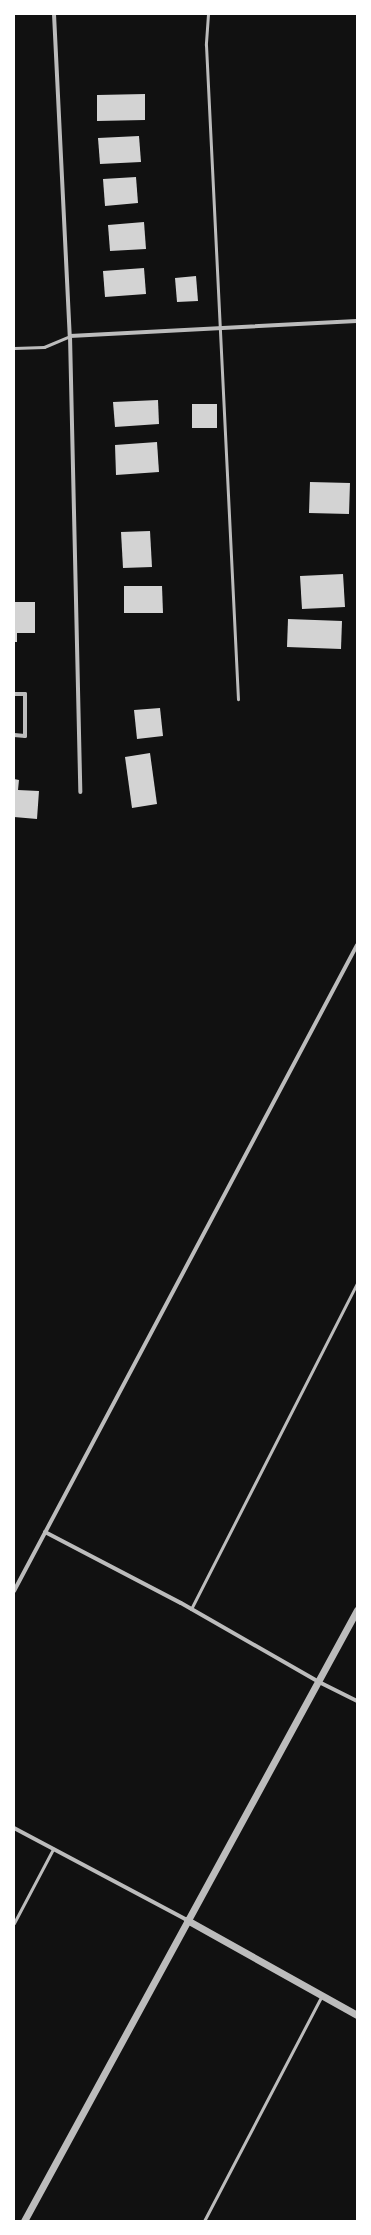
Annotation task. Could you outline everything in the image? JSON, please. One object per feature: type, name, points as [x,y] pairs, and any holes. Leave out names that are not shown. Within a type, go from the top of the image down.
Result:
[{"type":"street","points":[[54,14],[70,336],[80,792]]},
{"type":"street","points":[[70,336],[357,322]]},
{"type":"street","points":[[14,694],[25,694],[25,736],[14,735]]},
{"type":"street","points":[[14,1591],[357,945]]},
{"type":"street","points":[[45,1532],[191,1610],[319,1682],[357,1701]]},
{"type":"street","points":[[24,2221],[357,1610]]},
{"type":"street","points":[[14,1828],[187,1920],[357,2015]]},
{"type":"lane","points":[[208,14],[206,45],[238,699]]},
{"type":"lane","points":[[14,348],[44,347],[70,336]]},
{"type":"lane","points":[[191,1610],[357,1283]]},
{"type":"lane","points":[[14,1923],[53,1849]]},
{"type":"lane","points":[[204,2221],[322,1996]]},
{"type":"building","points":[[145,94],[145,120],[97,121],[97,95]]},
{"type":"building","points":[[139,136],[141,162],[100,164],[98,138]]},
{"type":"building","points":[[136,177],[138,203],[105,206],[103,179]]},
{"type":"building","points":[[144,222],[146,249],[110,251],[108,225]]},
{"type":"building","points":[[144,268],[146,294],[105,297],[103,271]]},
{"type":"building","points":[[196,276],[198,301],[177,302],[175,278]]},
{"type":"building","points":[[158,400],[159,424],[115,427],[113,402]]},
{"type":"building","points":[[192,404],[217,404],[217,428],[192,428]]},
{"type":"building","points":[[157,442],[159,472],[116,475],[115,445]]},
{"type":"building","points":[[310,482],[350,483],[349,514],[309,513]]},
{"type":"building","points":[[150,531],[152,567],[123,568],[121,532]]},
{"type":"building","points":[[343,574],[345,607],[302,609],[300,576]]},
{"type":"building","points":[[124,586],[162,586],[163,613],[124,613]]},
{"type":"building","points":[[14,602],[35,602],[35,633],[17,633],[17,642],[14,642]]},
{"type":"building","points":[[288,619],[342,621],[341,649],[287,647]]},
{"type":"building","points":[[160,708],[163,736],[137,739],[134,710]]},
{"type":"building","points":[[150,753],[157,804],[132,808],[125,757]]},
{"type":"building","points":[[14,779],[19,780],[18,790],[39,791],[37,819],[14,817]]}]
